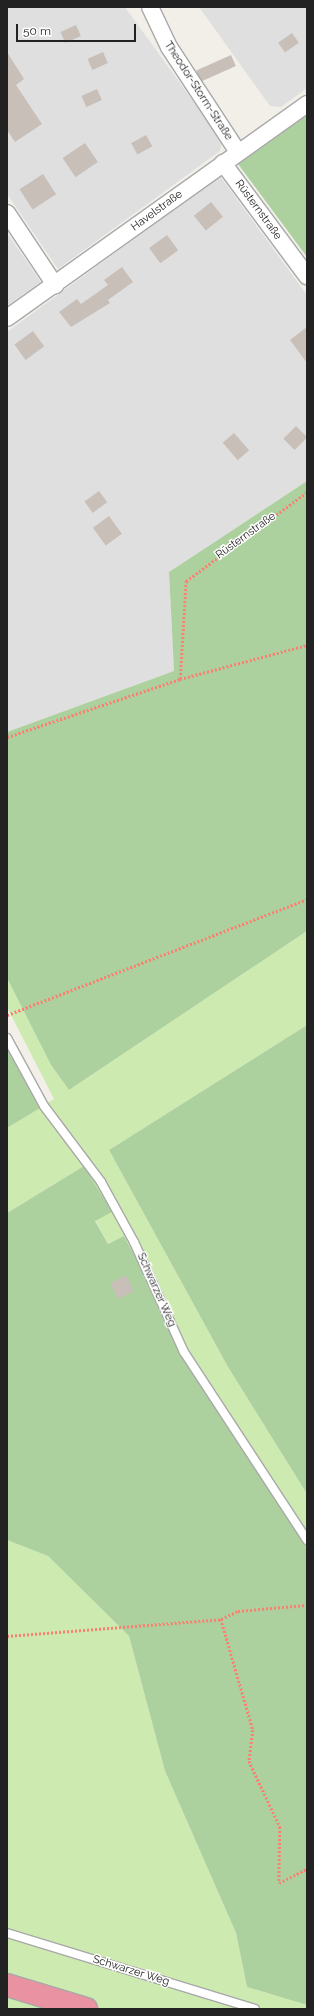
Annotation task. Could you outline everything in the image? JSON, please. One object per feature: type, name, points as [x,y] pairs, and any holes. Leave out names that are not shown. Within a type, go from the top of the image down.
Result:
[{"type":"highway","points":[[7,1985],[86,2009]]},
{"type":"street","name":"Theodor-Storm-Straße","points":[[150,7],[169,47],[238,152]]},
{"type":"street","name":"Havelstraße","points":[[7,318],[307,104]]},
{"type":"street","name":"Rüsternstraße","points":[[223,163],[307,276]]},
{"type":"street","points":[[7,213],[55,285]]},
{"type":"lane","name":"Schwarzer Weg","points":[[7,1038],[44,1106],[101,1182],[134,1242],[184,1352],[307,1540]]},
{"type":"lane","name":"Schwarzer Weg","points":[[7,1933],[255,2009]]},
{"type":"path","name":"Rüsternstraße","points":[[180,679],[186,581],[307,492]]},
{"type":"path","points":[[7,737],[180,679],[307,645]]},
{"type":"path","points":[[7,1015],[307,899]]},
{"type":"path","points":[[7,1636],[221,1619],[238,1611],[307,1605]]},
{"type":"path","points":[[221,1619],[253,1730],[249,1761],[280,1827],[279,1884],[307,1869]]},
{"type":"shaded area","points":[[7,7],[125,7],[222,141],[220,151],[58,269],[7,194]]},
{"type":"shaded area","points":[[199,7],[307,7],[307,88],[281,107],[270,106]]},
{"type":"shaded area","points":[[220,176],[307,295],[307,481],[169,572],[174,671],[7,732],[7,332]]},
{"type":"shaded area","points":[[7,233],[41,282],[7,306]]},
{"type":"green space","points":[[307,115],[307,257],[238,164]]},
{"type":"green space","points":[[307,481],[307,931],[69,1090],[51,1065],[7,978],[7,732],[174,671],[169,572]]},
{"type":"green space","points":[[307,931],[307,1025],[109,1150],[228,1367],[307,1494],[307,1548],[201,1380],[124,1236],[108,1244],[95,1220],[111,1212],[84,1166],[7,1213],[7,1128],[54,1099],[7,1007],[7,978],[51,1065],[69,1090]]},
{"type":"green space","points":[[307,1025],[307,1494],[228,1367],[109,1150]]},
{"type":"green space","points":[[7,1047],[40,1108],[7,1128]]},
{"type":"green space","points":[[84,1166],[112,1212],[95,1221],[108,1244],[124,1236],[201,1380],[307,1548],[307,2005],[247,1987],[236,1933],[165,1771],[129,1636],[48,1556],[7,1540],[7,1213]]},
{"type":"green space","points":[[7,1540],[48,1556],[129,1636],[165,1771],[236,1933],[247,1987],[307,2005],[307,2009],[7,2009]]},
{"type":"building","points":[[76,25],[81,36],[65,43],[60,32]]},
{"type":"building","points":[[292,33],[299,43],[285,53],[278,43]]},
{"type":"building","points":[[7,52],[24,79],[16,85],[42,124],[15,142],[7,130]]},
{"type":"building","points":[[103,52],[108,63],[92,70],[87,59]]},
{"type":"building","points":[[231,55],[236,66],[201,81],[196,70]]},
{"type":"building","points":[[97,89],[102,100],[86,107],[81,96]]},
{"type":"building","points":[[146,135],[152,146],[137,155],[131,143]]},
{"type":"building","points":[[85,143],[98,162],[75,177],[63,158]]},
{"type":"building","points":[[43,174],[56,194],[33,209],[20,189]]},
{"type":"building","points":[[211,202],[223,217],[206,231],[194,216]]},
{"type":"building","points":[[167,235],[178,250],[160,263],[149,248]]},
{"type":"building","points":[[122,267],[133,282],[108,300],[110,303],[71,327],[59,312],[77,299],[81,304],[108,285],[104,280]]},
{"type":"building","points":[[307,327],[307,363],[290,340]]},
{"type":"building","points":[[33,331],[44,346],[26,360],[14,345]]},
{"type":"building","points":[[296,426],[307,438],[295,450],[283,439]]},
{"type":"building","points":[[234,433],[249,450],[238,460],[223,443]]},
{"type":"building","points":[[99,491],[107,502],[93,513],[84,502]]},
{"type":"building","points":[[109,516],[122,534],[106,546],[93,528]]},
{"type":"building","points":[[126,1275],[134,1291],[118,1299],[110,1283]]}]
